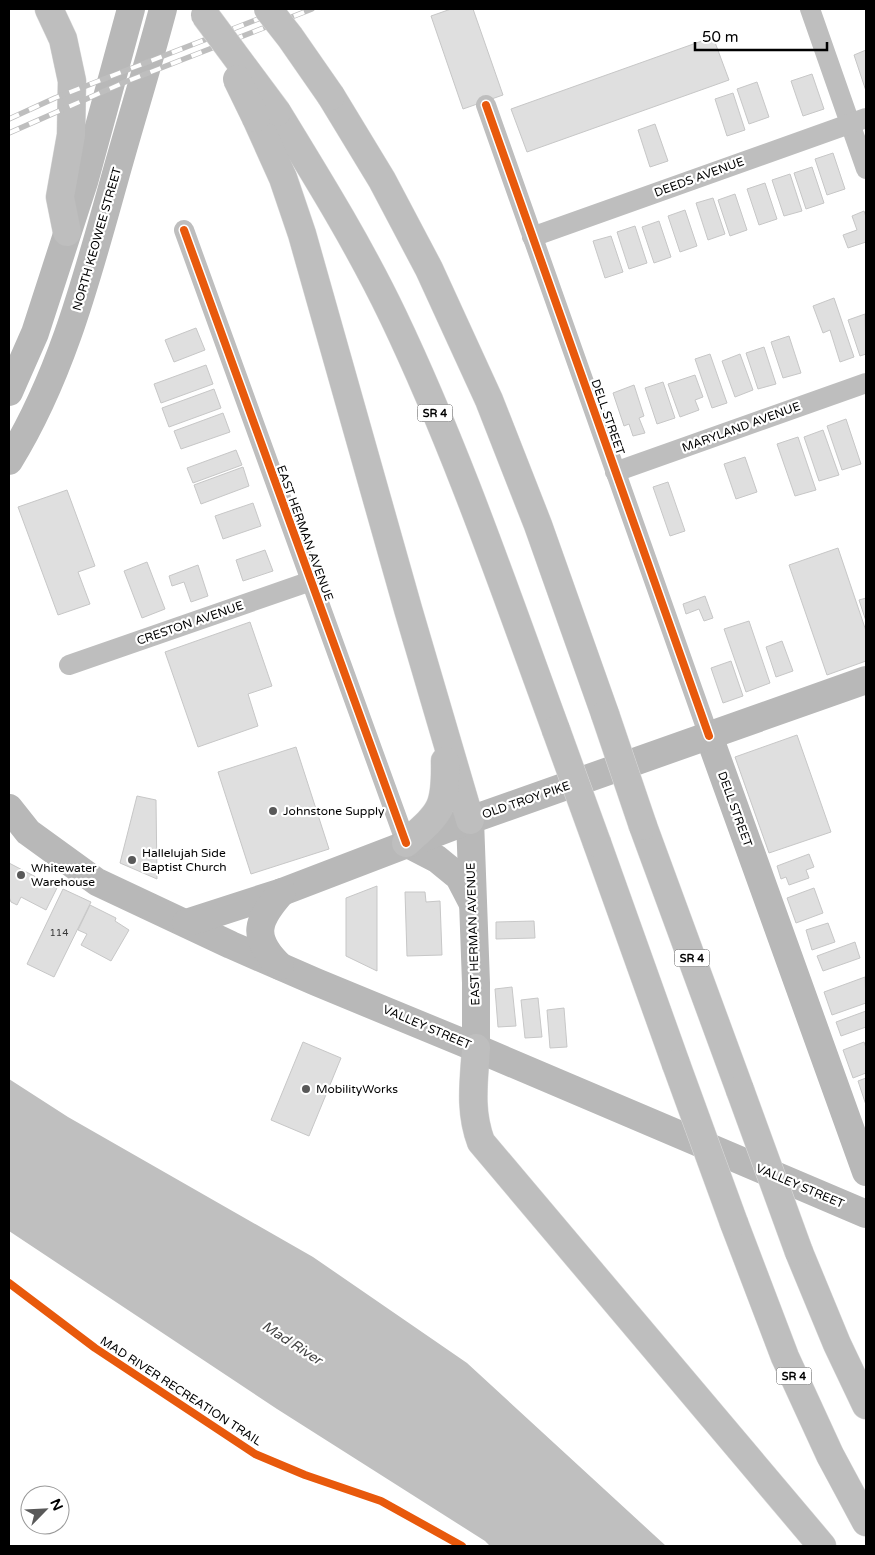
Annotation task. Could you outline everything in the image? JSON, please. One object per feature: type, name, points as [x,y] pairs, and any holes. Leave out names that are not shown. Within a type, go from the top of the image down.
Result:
[{"type":"highway","points":[[48,9],[63,39],[72,81],[71,135],[60,196],[67,232]]},
{"type":"highway","name":"SR 4","points":[[268,9],[331,96],[382,180],[430,269],[489,400],[538,525],[644,826],[800,1252],[837,1344],[866,1405]]},
{"type":"highway","points":[[202,12],[266,115],[283,178],[302,234],[470,820]]},
{"type":"highway","name":"SR 4","points":[[266,115],[331,201],[370,271],[393,316],[464,478],[734,1223],[785,1357],[830,1455],[866,1522]]},
{"type":"highway","points":[[406,844],[433,820],[442,804],[446,784],[445,737]]},
{"type":"highway","points":[[476,1048],[473,1107],[474,1125],[480,1142],[822,1546]]},
{"type":"main road","points":[[9,392],[35,333],[84,182],[131,9]]},
{"type":"main road","name":"NORTH KEOWEE STREET","points":[[9,461],[40,404],[74,316],[163,9]]},
{"type":"main road","name":"OLD TROY PIKE","points":[[186,923],[282,892],[470,820],[866,680]]},
{"type":"main road","name":"DELL STREET","points":[[709,736],[866,1172]]},
{"type":"main road","name":"VALLEY STREET","points":[[9,808],[28,832],[97,882],[231,945],[866,1214]]},
{"type":"main road","name":"EAST HERMAN AVENUE","points":[[470,820],[476,983],[476,1048]]},
{"type":"main road","points":[[406,844],[437,859],[459,878],[472,902]]},
{"type":"main road","points":[[280,966],[270,957],[263,944],[260,930],[262,918],[269,906],[282,892]]},
{"type":"street","points":[[810,9],[858,121],[866,169]]},
{"type":"street","name":"DELL STREET","points":[[486,105],[709,736]]},
{"type":"street","name":"DEEDS AVENUE","points":[[532,236],[858,121]]},
{"type":"street","name":"EAST HERMAN AVENUE","points":[[184,230],[406,844]]},
{"type":"street","name":"MARYLAND AVENUE","points":[[616,472],[866,383]]},
{"type":"street","name":"CRESTON AVENUE","points":[[69,665],[311,581]]},
{"type":"water","name":"Mad River","points":[[9,1079],[68,1117],[313,1257],[467,1363],[666,1546],[490,1546],[485,1541],[277,1409],[9,1231]]},
{"type":"building","points":[[451,9],[473,9],[503,95],[463,109],[431,16]]},
{"type":"building","points":[[713,37],[729,80],[527,152],[511,109]]},
{"type":"building","points":[[866,50],[866,91],[854,55]]},
{"type":"building","points":[[812,74],[824,109],[803,116],[791,81]]},
{"type":"building","points":[[757,82],[769,117],[749,124],[737,89]]},
{"type":"building","points":[[733,93],[745,130],[727,136],[715,99]]},
{"type":"building","points":[[655,124],[668,161],[650,167],[638,130]]},
{"type":"building","points":[[833,153],[845,189],[827,195],[815,159]]},
{"type":"building","points":[[812,167],[824,203],[806,209],[794,173]]},
{"type":"building","points":[[790,174],[802,211],[784,216],[772,180]]},
{"type":"building","points":[[765,183],[777,219],[759,225],[747,189]]},
{"type":"building","points":[[735,194],[747,230],[730,236],[718,200]]},
{"type":"building","points":[[713,198],[725,234],[708,240],[696,203]]},
{"type":"building","points":[[685,210],[697,246],[680,252],[668,216]]},
{"type":"building","points":[[864,211],[866,217],[866,242],[848,248],[843,235],[857,230],[852,216]]},
{"type":"building","points":[[659,221],[671,257],[654,263],[642,227]]},
{"type":"building","points":[[635,226],[647,263],[629,269],[617,232]]},
{"type":"building","points":[[611,236],[623,272],[605,278],[593,241]]},
{"type":"building","points":[[834,298],[854,357],[840,362],[830,330],[823,333],[813,306]]},
{"type":"building","points":[[865,314],[866,354],[860,356],[848,320]]},
{"type":"building","points":[[196,328],[205,350],[174,362],[165,340]]},
{"type":"building","points":[[789,336],[801,373],[783,378],[771,342]]},
{"type":"building","points":[[764,347],[776,384],[758,389],[746,353]]},
{"type":"building","points":[[710,354],[727,403],[712,408],[695,359]]},
{"type":"building","points":[[740,354],[753,390],[735,397],[722,361]]},
{"type":"building","points":[[206,365],[213,384],[161,403],[154,384]]},
{"type":"building","points":[[695,375],[703,397],[695,400],[699,410],[680,417],[668,384]]},
{"type":"building","points":[[663,382],[675,418],[657,424],[645,388]]},
{"type":"building","points":[[634,385],[644,416],[639,418],[645,433],[633,436],[629,424],[624,426],[613,393]]},
{"type":"building","points":[[214,389],[221,408],[169,427],[162,408]]},
{"type":"building","points":[[223,413],[230,432],[181,449],[174,431]]},
{"type":"building","points":[[846,419],[861,464],[842,470],[827,426]]},
{"type":"building","points":[[823,430],[839,475],[819,481],[804,437]]},
{"type":"building","points":[[798,437],[816,490],[795,496],[777,444]]},
{"type":"building","points":[[236,450],[242,465],[193,483],[187,468]]},
{"type":"building","points":[[745,457],[757,492],[736,499],[724,464]]},
{"type":"building","points":[[243,467],[249,486],[201,504],[194,485]]},
{"type":"building","points":[[668,482],[685,531],[670,536],[653,487]]},
{"type":"building","points":[[67,490],[95,566],[78,572],[90,604],[58,615],[18,507]]},
{"type":"building","points":[[253,503],[261,526],[223,539],[215,516]]},
{"type":"building","points":[[838,548],[866,631],[866,661],[827,675],[789,565]]},
{"type":"building","points":[[265,550],[273,571],[243,581],[236,560]]},
{"type":"building","points":[[147,562],[165,609],[142,618],[124,571]]},
{"type":"building","points":[[198,565],[208,596],[191,602],[184,582],[172,586],[169,576]]},
{"type":"building","points":[[705,596],[713,618],[704,621],[699,609],[686,614],[683,604]]},
{"type":"building","points":[[866,598],[866,621],[859,600]]},
{"type":"building","points":[[749,621],[770,683],[746,692],[724,629]]},
{"type":"building","points":[[250,622],[272,686],[248,694],[258,726],[198,747],[165,652]]},
{"type":"building","points":[[782,641],[793,671],[776,677],[766,647]]},
{"type":"building","points":[[731,661],[743,696],[723,703],[711,668]]},
{"type":"building","points":[[797,735],[831,832],[769,853],[735,757]]},
{"type":"building","name":"Johnstone Supply","points":[[296,747],[329,849],[251,874],[218,772]]},
{"type":"building","points":[[137,796],[156,800],[157,879],[120,863]]},
{"type":"building","points":[[809,854],[814,867],[806,870],[809,878],[789,885],[786,877],[781,879],[777,866]]},
{"type":"building","name":"Whitewater Warehouse","points":[[9,863],[57,888],[46,910],[21,897],[17,905],[11,902],[9,897]]},
{"type":"building","points":[[377,886],[377,971],[346,956],[346,898]]},
{"type":"building","points":[[814,888],[823,913],[796,923],[787,898]]},
{"type":"building","points":[[63,889],[91,902],[54,977],[27,964]]},
{"type":"building","points":[[405,892],[425,892],[426,902],[440,901],[442,955],[407,956]]},
{"type":"building","points":[[90,905],[116,918],[115,921],[129,930],[111,961],[81,945],[87,934],[78,930]]},
{"type":"building","points":[[534,921],[535,938],[496,939],[496,922]]},
{"type":"building","points":[[828,923],[835,942],[812,950],[806,930]]},
{"type":"building","points":[[855,942],[860,958],[823,971],[817,956]]},
{"type":"building","points":[[865,977],[866,1003],[832,1015],[824,992]]},
{"type":"building","points":[[512,987],[516,1026],[498,1027],[495,989]]},
{"type":"building","points":[[538,998],[542,1037],[525,1038],[521,1000]]},
{"type":"building","points":[[564,1008],[567,1047],[550,1048],[547,1010]]},
{"type":"building","points":[[866,1011],[866,1027],[841,1036],[836,1022]]},
{"type":"building","name":"MobilityWorks","points":[[303,1042],[341,1058],[309,1136],[271,1120]]},
{"type":"building","points":[[864,1042],[866,1048],[866,1073],[853,1078],[843,1050]]},
{"type":"building","points":[[866,1078],[866,1105],[858,1081]]},
{"type":"railway","points":[[9,119],[55,98],[284,9]]},
{"type":"railway","points":[[9,133],[125,82],[312,9]]},
{"type":"cycle path","points":[[486,105],[709,736]]},
{"type":"cycle path","points":[[184,230],[406,843]]},
{"type":"cycle path","name":"MAD RIVER RECREATION TRAIL","points":[[9,1283],[95,1348],[255,1454],[305,1475],[381,1501],[462,1546]]},
{"type":"place","name":"Johnstone Supply","points":[[273,811]]},
{"type":"place","name":"Hallelujah Side Baptist Church","points":[[132,860]]},
{"type":"place","name":"Whitewater Warehouse","points":[[21,875]]},
{"type":"place","name":"MobilityWorks","points":[[306,1089]]}]
